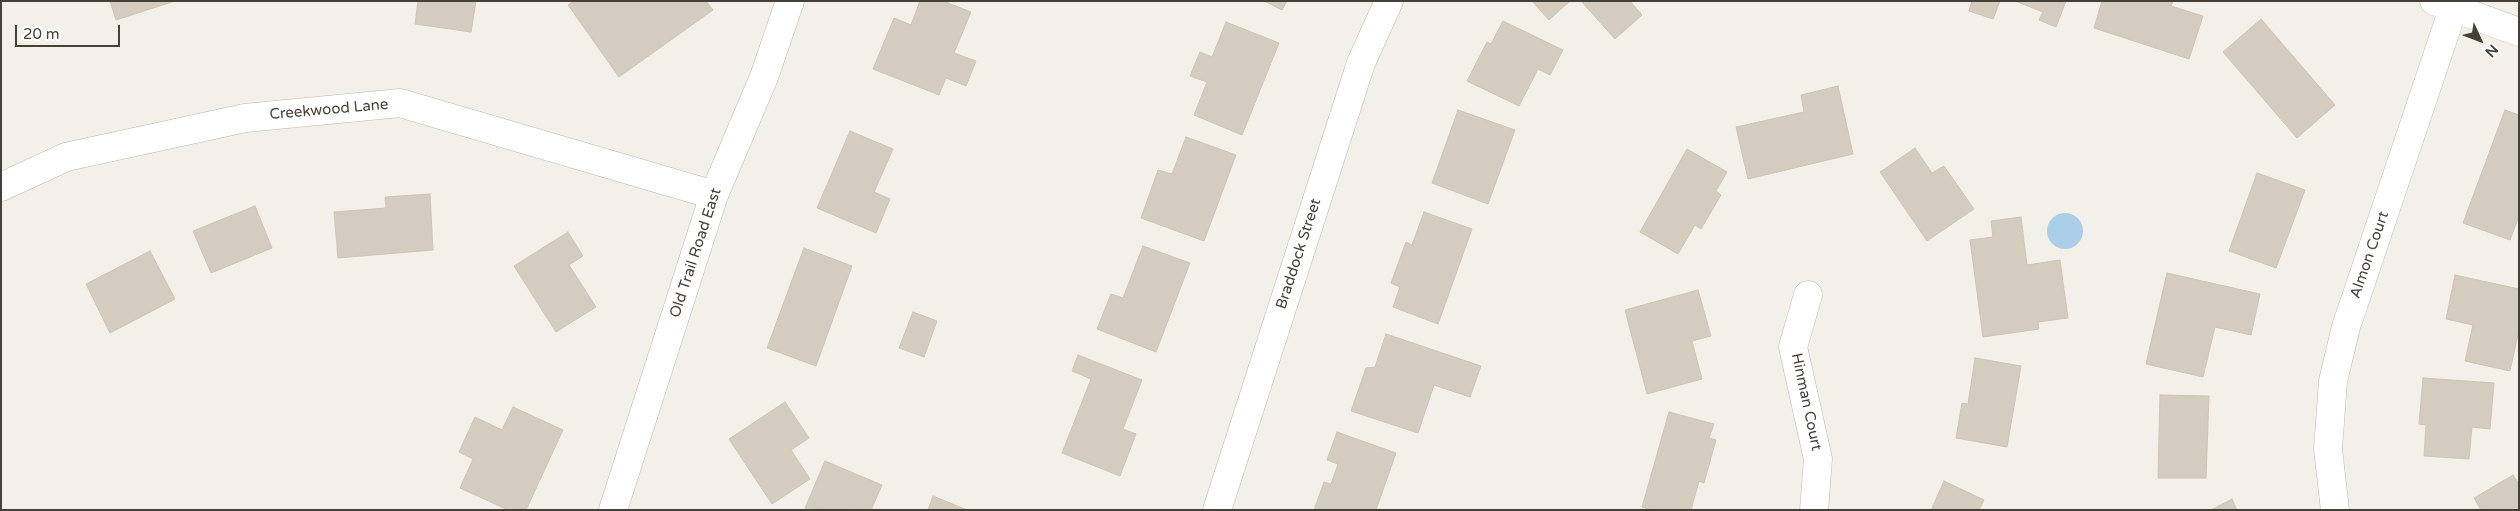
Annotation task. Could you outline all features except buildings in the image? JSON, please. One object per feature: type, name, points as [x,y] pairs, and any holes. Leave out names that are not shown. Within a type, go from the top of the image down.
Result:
[{"type":"street","name":"Old Trail Road East","points":[[613,510],[714,195],[764,77],[790,1]]},
{"type":"street","name":"Braddock Street","points":[[1217,510],[1361,63],[1389,1]]},
{"type":"street","points":[[2444,5],[2519,32]]},
{"type":"street","name":"Almon Court","points":[[2336,510],[2328,449],[2333,382],[2346,327],[2444,5]]},
{"type":"street","name":"Creekwood Lane","points":[[1,187],[66,157],[244,118],[400,103],[714,195]]},
{"type":"street","name":"Hinman Court","points":[[1808,295],[1793,347],[1818,459],[1814,510]]},
{"type":"water","points":[[2065,213],[2072,214],[2078,218],[2082,224],[2082,238],[2078,244],[2072,248],[2065,249],[2058,248],[2052,244],[2048,238],[2047,231],[2048,224],[2052,218],[2058,214]]}]
